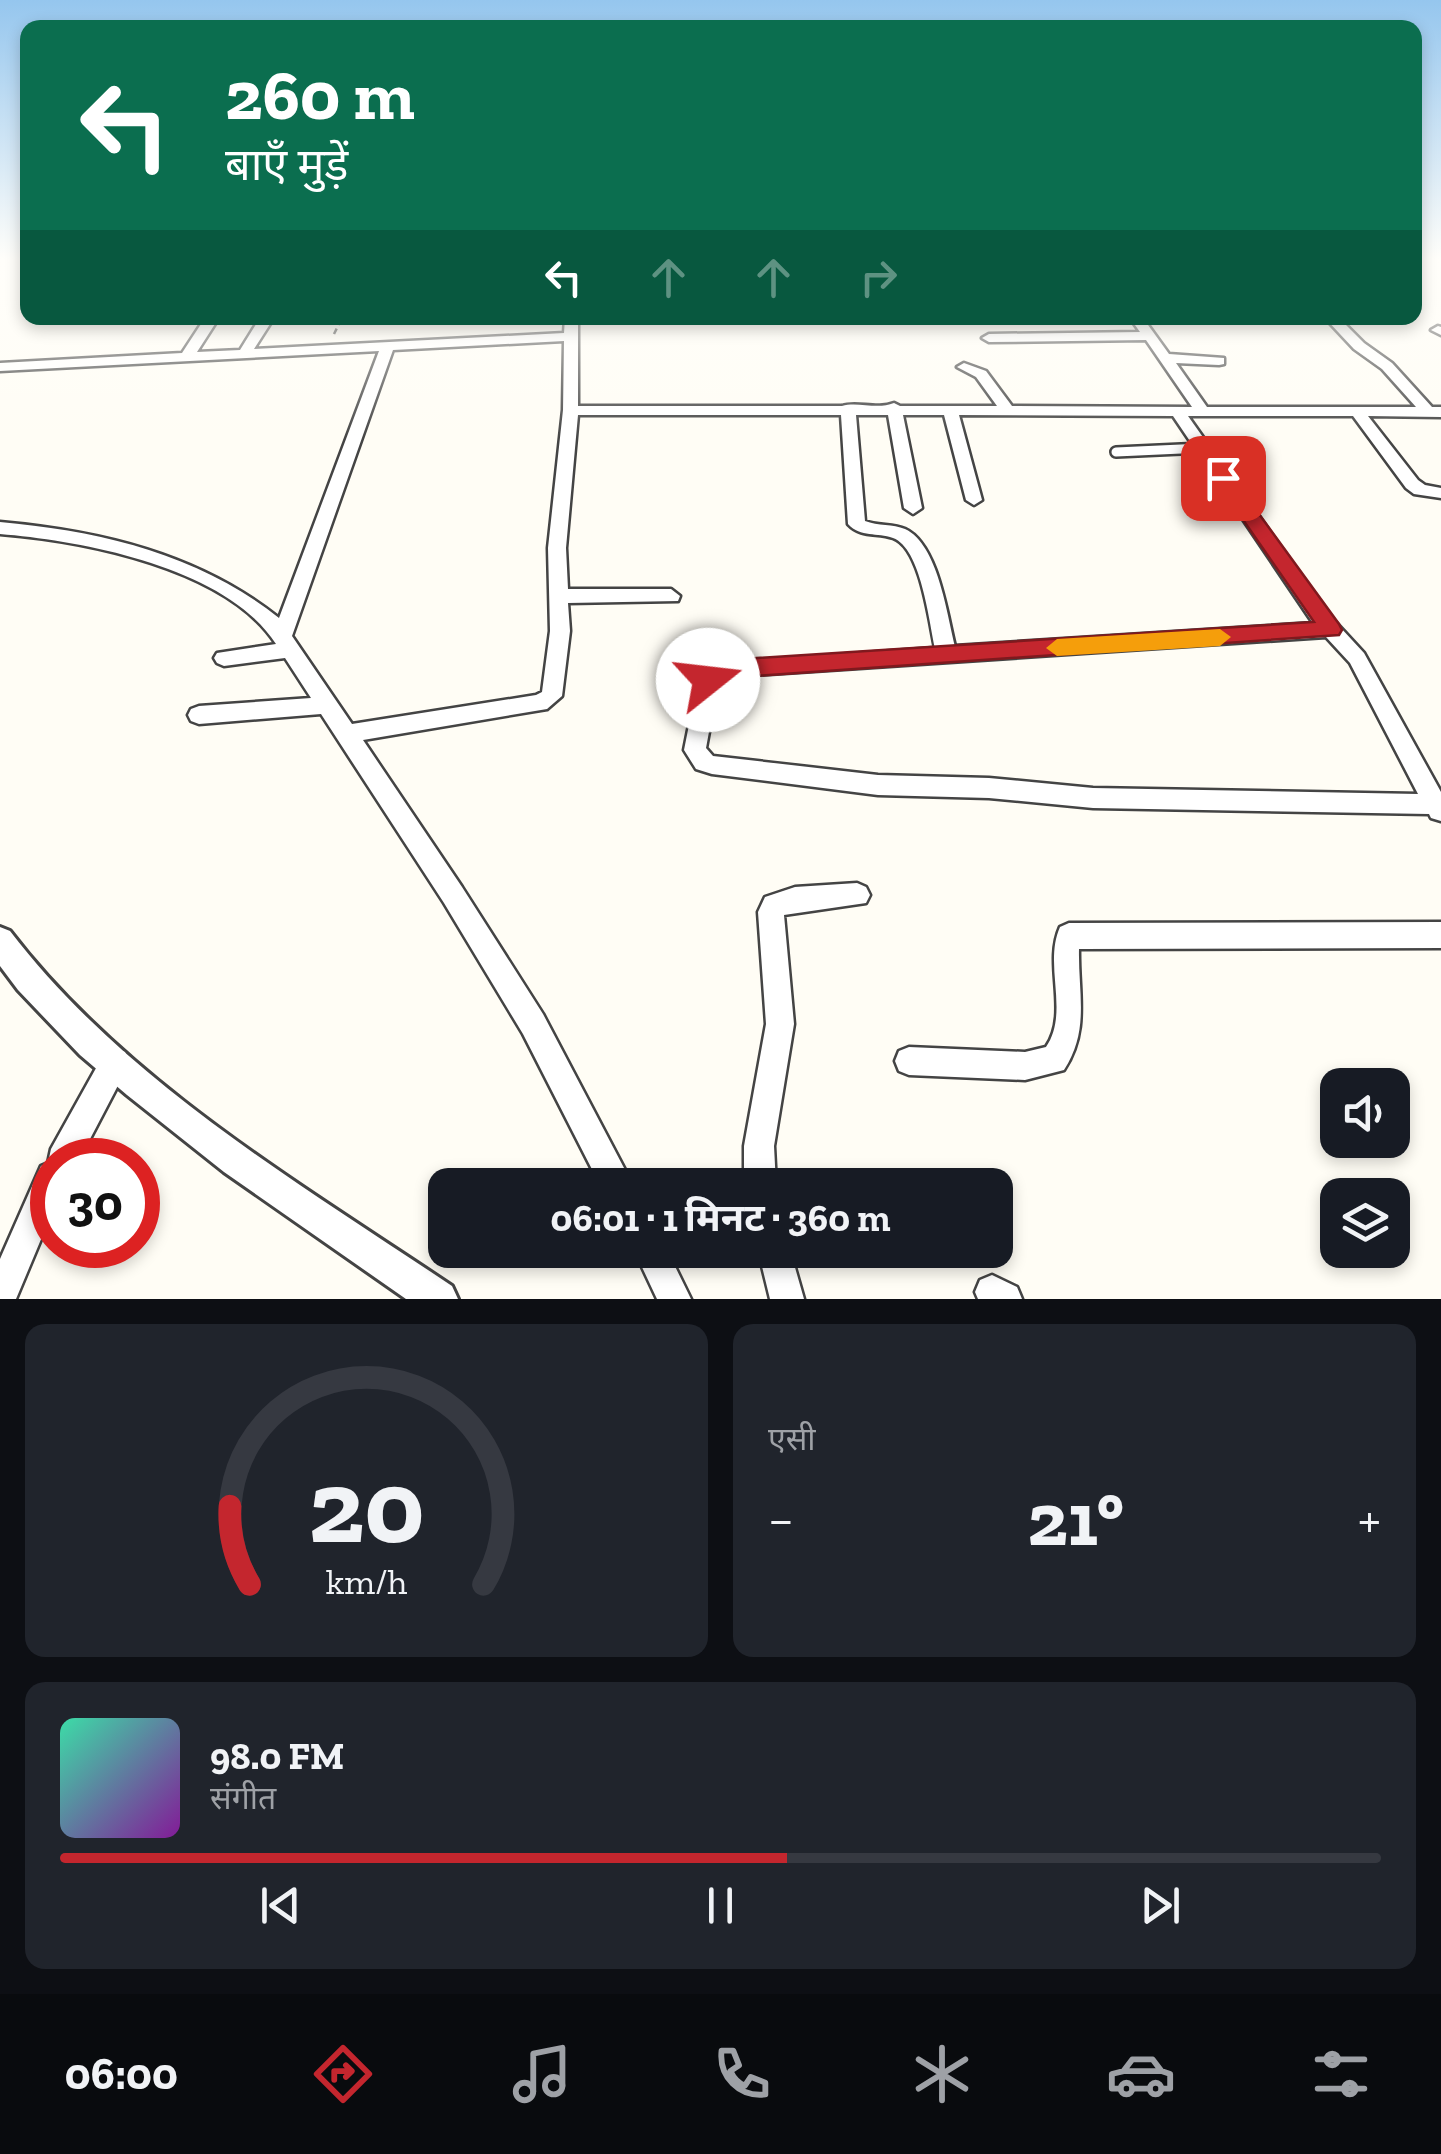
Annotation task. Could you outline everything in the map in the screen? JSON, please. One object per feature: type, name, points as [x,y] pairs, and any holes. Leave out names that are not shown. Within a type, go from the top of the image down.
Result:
[{"type":"street","points":[[186,357],[207,325]]},
{"type":"street","points":[[244,354],[262,325]]},
{"type":"street","points":[[1142,325],[1203,412]]},
{"type":"street","points":[[1338,325],[1435,414]]},
{"type":"street","points":[[0,367],[387,346],[571,327],[571,410],[557,548],[559,596],[552,696],[546,701],[347,734]]},
{"type":"street","points":[[989,338],[1150,336]]},
{"type":"street","points":[[287,643],[387,346]]},
{"type":"street","points":[[1165,358],[1218,360]]},
{"type":"street","points":[[964,368],[982,374],[1007,410]]},
{"type":"street","points":[[848,408],[857,524],[862,528],[894,531],[914,545],[922,560],[946,654]]},
{"type":"street","points":[[571,410],[894,408],[1435,414]]},
{"type":"street","points":[[894,408],[913,508]]},
{"type":"street","points":[[950,409],[974,500]]},
{"type":"street","points":[[1178,412],[1331,630],[1357,658],[1438,809]]},
{"type":"street","points":[[1357,412],[1412,484],[1441,493]]},
{"type":"street","points":[[0,528],[79,536],[182,570],[244,599],[287,643],[532,1024],[609,1168]]},
{"type":"street","points":[[559,596],[671,596]]},
{"type":"street","points":[[1331,630],[717,670],[708,680],[696,750],[704,762],[712,765],[878,785],[990,788],[1093,798],[1438,809]]},
{"type":"street","points":[[224,658],[287,643]]},
{"type":"street","points":[[200,715],[328,706]]},
{"type":"street","points":[[760,1168],[760,1146],[780,1024],[771,912],[774,906],[795,898],[857,895]]},
{"type":"street","points":[[908,1062],[1026,1066],[1054,1060],[1064,1045],[1072,1005],[1064,947],[1069,936],[1441,936]]},
{"type":"street","points":[[0,941],[45,999],[115,1062],[209,1138],[439,1299]]},
{"type":"street","points":[[74,1138],[115,1062]]},
{"type":"street","points":[[0,1297],[30,1227]]},
{"type":"street","points":[[659,1268],[674,1299]]},
{"type":"street","points":[[779,1268],[787,1299]]},
{"type":"lane","points":[[1116,452],[1203,448]]},
{"type":"path","points":[[327,350],[339,325]]},
{"type":"slow traffic","points":[[1057,648],[1220,637]]},
{"type":"route","points":[[708,680],[712,672],[726,669],[1331,630],[1223,478]]}]
